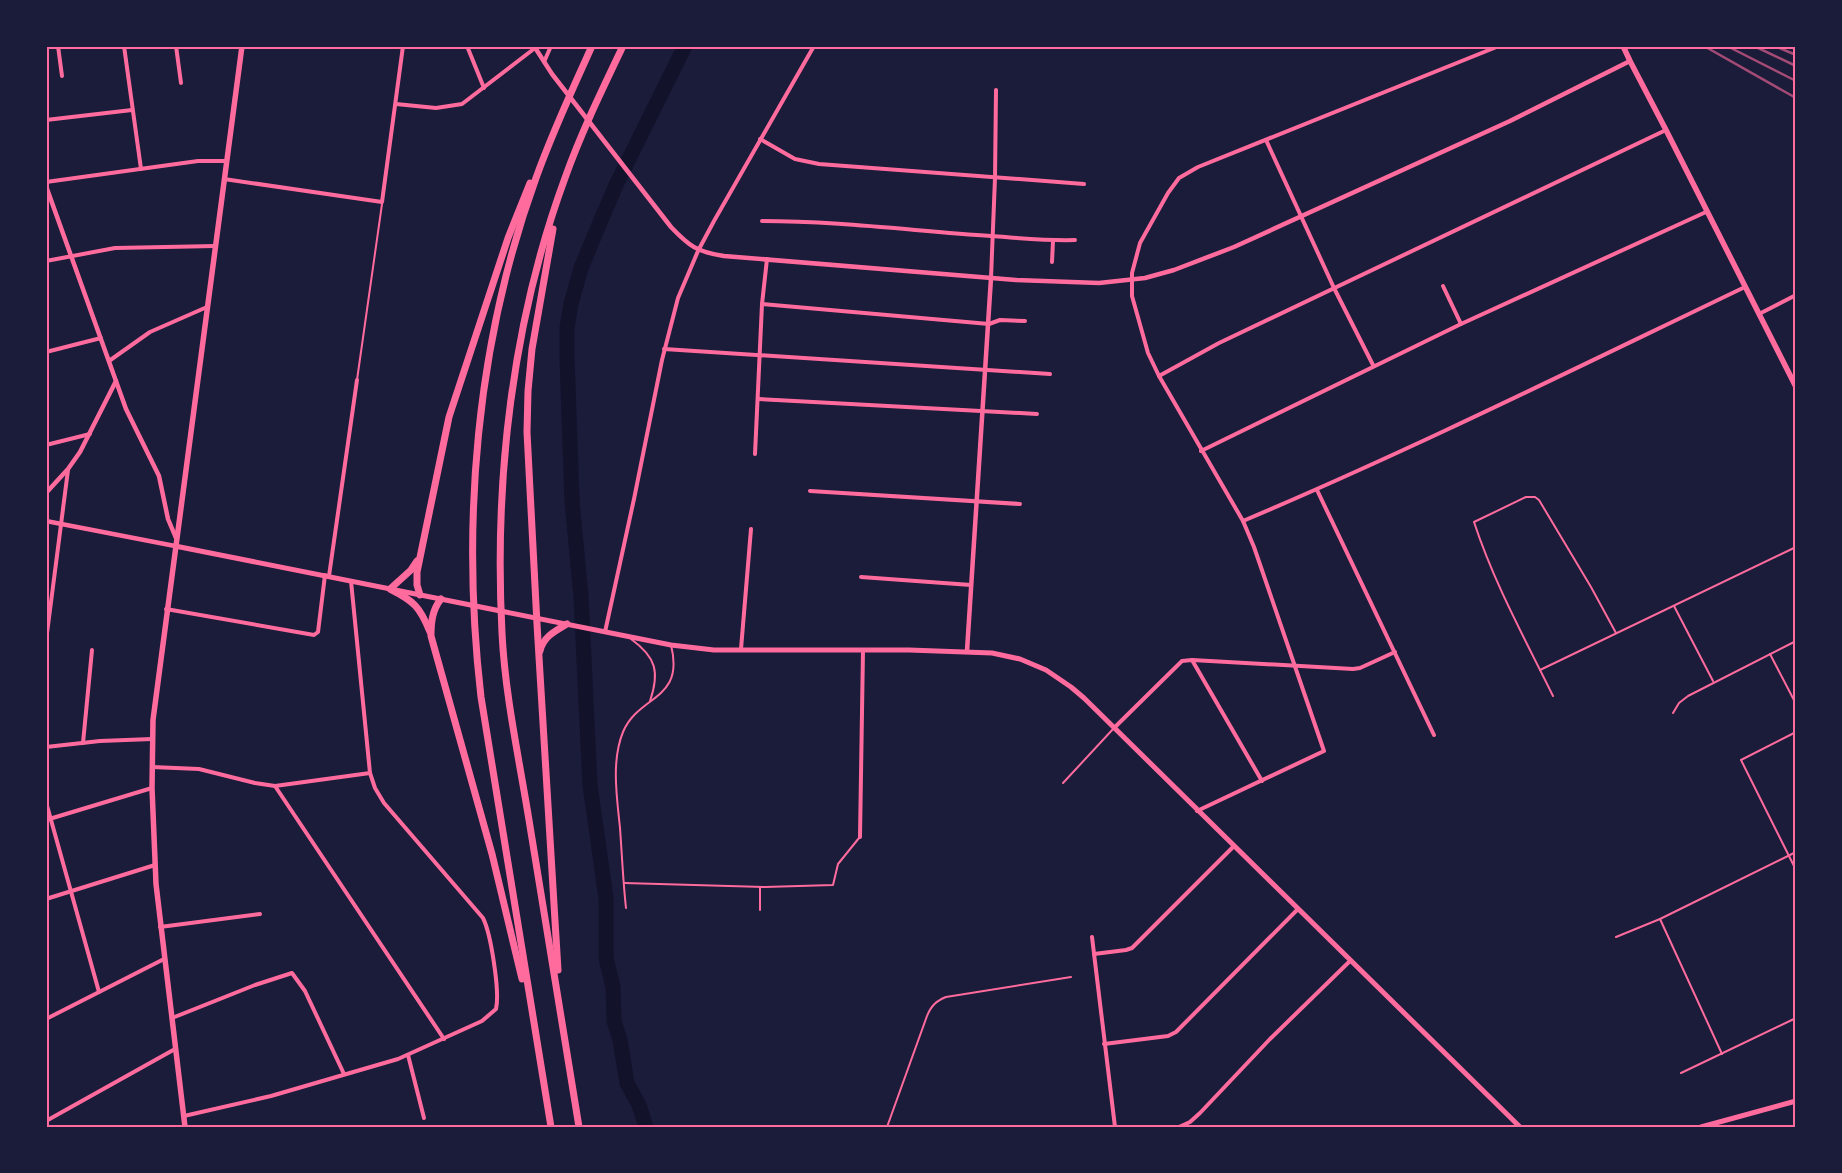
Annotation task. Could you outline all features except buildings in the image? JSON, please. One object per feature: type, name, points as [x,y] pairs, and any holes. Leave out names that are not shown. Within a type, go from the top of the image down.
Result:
[{"type":"highway","points":[[551,1127],[485,730],[474,631],[472,532],[482,408],[504,285],[514,246],[544,156],[592,46]]},
{"type":"highway","points":[[579,1127],[512,716],[502,636],[500,586],[501,499],[510,405],[524,324],[539,262],[558,197],[580,140],[623,46]]},
{"type":"highway","points":[[420,594],[416,580],[420,554],[442,444],[454,398],[517,213],[530,182],[544,156]]},
{"type":"highway","points":[[558,197],[532,349],[528,391],[527,448],[560,1005]]},
{"type":"highway","points":[[420,554],[411,570],[390,589],[414,602],[432,636],[494,861],[519,967],[532,1010]]},
{"type":"highway","points":[[432,636],[432,618],[441,599]]},
{"type":"highway","points":[[539,654],[541,646],[548,636],[567,624]]},
{"type":"main road","points":[[185,1127],[154,865],[152,738],[154,704],[166,609],[242,46]]},
{"type":"main road","points":[[1624,46],[1706,212],[1796,387]]},
{"type":"main road","points":[[175,546],[671,645],[714,650],[967,651],[992,653],[1020,659],[1046,670],[1071,687],[1114,728],[1520,1127]]},
{"type":"main road","points":[[1701,1127],[1796,1101]]},
{"type":"street","points":[[58,46],[62,76]]},
{"type":"street","points":[[124,46],[141,169]]},
{"type":"street","points":[[176,46],[181,83]]},
{"type":"street","points":[[224,179],[382,202],[403,46]]},
{"type":"street","points":[[467,46],[484,88]]},
{"type":"street","points":[[544,62],[551,46]]},
{"type":"street","points":[[605,632],[664,349],[678,298],[698,251],[814,46]]},
{"type":"street","points":[[1197,811],[1324,751],[1266,578],[1243,521],[1201,451],[1148,353],[1134,306],[1131,281],[1140,243],[1179,178],[1198,166],[1499,46]]},
{"type":"street","points":[[396,104],[446,108],[468,101],[535,47],[544,62],[671,226],[689,246],[698,251],[724,256],[991,278],[1085,283],[1145,278],[1193,263],[1510,121],[1630,61]]},
{"type":"street","points":[[967,651],[989,324],[995,178],[996,90]]},
{"type":"street","points":[[46,120],[132,110]]},
{"type":"street","points":[[1159,376],[1212,347],[1666,130]]},
{"type":"street","points":[[760,139],[795,159],[819,164],[1084,184]]},
{"type":"street","points":[[1266,140],[1334,288],[1373,365]]},
{"type":"street","points":[[176,538],[168,519],[159,476],[131,420],[46,184],[198,161],[227,161]]},
{"type":"street","points":[[1201,451],[1373,365],[1706,212]]},
{"type":"street","points":[[762,221],[813,222],[1053,241],[1075,240]]},
{"type":"street","points":[[1052,262],[1053,241]]},
{"type":"street","points":[[46,262],[72,255],[115,248],[215,246]]},
{"type":"street","points":[[755,454],[762,304],[767,259]]},
{"type":"street","points":[[1443,286],[1461,324]]},
{"type":"street","points":[[1243,521],[1317,490],[1474,417],[1745,287]]},
{"type":"street","points":[[1759,314],[1796,295]]},
{"type":"street","points":[[762,304],[989,324],[1000,320],[1026,321]]},
{"type":"street","points":[[109,361],[150,332],[207,307]]},
{"type":"street","points":[[46,352],[101,338]]},
{"type":"street","points":[[664,349],[1050,374]]},
{"type":"street","points":[[166,609],[314,635],[318,632],[357,380]]},
{"type":"street","points":[[46,493],[68,469],[80,452],[116,381]]},
{"type":"street","points":[[758,399],[1037,414]]},
{"type":"street","points":[[46,446],[90,434]]},
{"type":"street","points":[[46,641],[68,469]]},
{"type":"street","points":[[810,490],[1020,504]]},
{"type":"street","points":[[1317,490],[1434,735]]},
{"type":"street","points":[[46,521],[175,546]]},
{"type":"street","points":[[741,649],[751,529]]},
{"type":"street","points":[[861,577],[971,584]]},
{"type":"street","points":[[184,1116],[271,1096],[382,1064],[408,1055],[482,1021],[496,1009],[498,994],[486,924],[478,911],[384,802],[375,788],[370,773],[351,581]]},
{"type":"street","points":[[82,743],[92,650]]},
{"type":"street","points":[[860,837],[863,650]]},
{"type":"street","points":[[1114,728],[1179,662],[1192,660],[1360,668],[1394,652]]},
{"type":"street","points":[[1192,660],[1262,781]]},
{"type":"street","points":[[46,747],[152,738]]},
{"type":"street","points":[[152,768],[199,769],[255,784],[275,786],[370,773]]},
{"type":"street","points":[[275,786],[444,1039]]},
{"type":"street","points":[[48,819],[152,788]]},
{"type":"street","points":[[46,802],[48,819],[71,891],[99,992]]},
{"type":"street","points":[[1094,954],[1132,948],[1234,846]]},
{"type":"street","points":[[46,899],[154,865]]},
{"type":"street","points":[[1104,1044],[1168,1036],[1176,1032],[1298,909]]},
{"type":"street","points":[[160,927],[230,916],[260,914]]},
{"type":"street","points":[[1092,937],[1115,1127]]},
{"type":"street","points":[[46,1019],[164,959]]},
{"type":"street","points":[[1179,1127],[1190,1122],[1200,1113],[1276,1033],[1350,961]]},
{"type":"street","points":[[172,1018],[255,985],[292,973],[306,991],[344,1074]]},
{"type":"street","points":[[46,1121],[175,1049]]},
{"type":"street","points":[[408,1055],[424,1118]]},
{"type":"lane","points":[[357,380],[382,202]]},
{"type":"lane","points":[[1553,696],[1500,590],[1483,550],[1474,522],[1526,497],[1535,497],[1539,500],[1583,573],[1616,633]]},
{"type":"lane","points":[[1540,670],[1796,547]]},
{"type":"lane","points":[[1674,606],[1713,682]]},
{"type":"lane","points":[[628,637],[643,648],[651,657],[655,667],[654,690],[650,704]]},
{"type":"lane","points":[[1673,713],[1679,703],[1688,696],[1796,641]]},
{"type":"lane","points":[[626,908],[616,784],[618,748],[628,722],[650,704],[672,677],[675,663],[671,645]]},
{"type":"lane","points":[[1770,654],[1796,704]]},
{"type":"lane","points":[[1063,783],[1114,728]]},
{"type":"lane","points":[[1796,732],[1741,760],[1796,870]]},
{"type":"lane","points":[[624,883],[760,886],[833,885],[838,864],[860,837]]},
{"type":"lane","points":[[1616,937],[1660,920],[1796,852]]},
{"type":"lane","points":[[760,886],[760,910]]},
{"type":"lane","points":[[1660,920],[1722,1054]]},
{"type":"lane","points":[[887,1127],[933,1004],[946,997],[1071,978]]},
{"type":"lane","points":[[1681,1073],[1796,1018]]},
{"type":"waterway","points":[[646,1127],[639,1105],[627,1083],[620,1040],[614,1021],[613,987],[606,958],[606,898],[590,785],[581,596],[572,501],[567,328],[571,304],[581,268],[601,220],[616,185],[685,46]]},
{"type":"railway","points":[[1704,46],[1796,98]]},
{"type":"railway","points":[[1727,46],[1796,81]]},
{"type":"railway","points":[[1754,46],[1796,66]]},
{"type":"railway","points":[[1775,46],[1796,55]]}]
